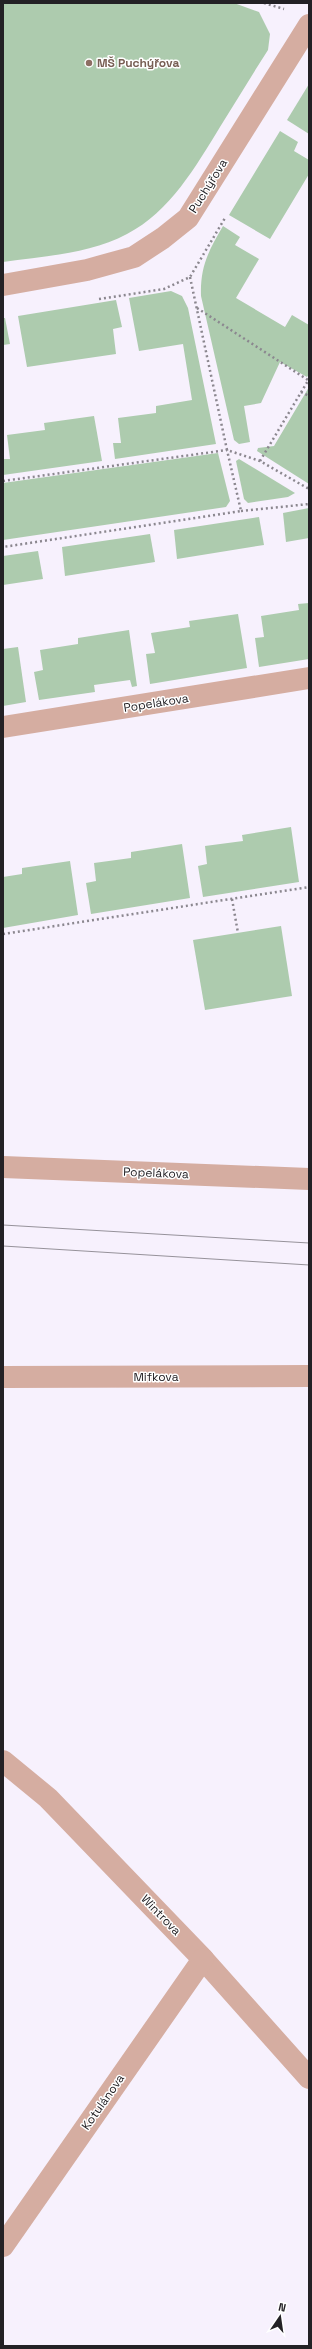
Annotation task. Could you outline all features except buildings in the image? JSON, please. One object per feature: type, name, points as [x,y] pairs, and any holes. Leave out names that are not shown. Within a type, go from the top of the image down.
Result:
[{"type":"street","name":"Puchýřova","points":[[3,285],[87,270],[134,256],[163,238],[188,218],[309,25]]},
{"type":"street","name":"Popelákova","points":[[3,728],[309,678]]},
{"type":"street","name":"Popelákova","points":[[3,1167],[309,1179]]},
{"type":"street","name":"Mifkova","points":[[3,1378],[309,1376]]},
{"type":"street","name":"Wintrova","points":[[3,1761],[48,1798],[203,1959],[309,2078]]},
{"type":"street","name":"Kotulánova","points":[[3,2246],[203,1959]]},
{"type":"path","points":[[264,3],[289,11]]},
{"type":"path","points":[[190,277],[241,512]]},
{"type":"path","points":[[197,308],[309,380],[260,461]]},
{"type":"path","points":[[301,392],[309,396]]},
{"type":"path","points":[[3,481],[227,450],[260,461],[309,489]]},
{"type":"path","points":[[3,547],[241,512],[309,504]]},
{"type":"path","points":[[3,934],[309,887]]},
{"type":"path","points":[[232,899],[238,934]]},
{"type":"green space","points":[[3,3],[234,3],[259,12],[270,34],[268,50],[181,187],[169,201],[142,225],[113,241],[98,246],[50,256],[3,262]]},
{"type":"green space","points":[[309,84],[309,134],[287,120]]},
{"type":"green space","points":[[280,131],[298,142],[294,151],[309,160],[309,174],[270,239],[229,215]]},
{"type":"green space","points":[[223,226],[240,237],[235,245],[259,259],[236,298],[285,327],[292,315],[309,325],[309,374],[307,377],[280,362],[261,403],[244,406],[250,442],[239,444],[234,440],[201,296],[202,276],[206,259]]},
{"type":"green space","points":[[171,291],[182,296],[188,308],[216,444],[115,459],[113,443],[121,443],[118,418],[156,413],[156,406],[192,400],[183,344],[139,351],[129,298]]},
{"type":"green space","points":[[116,300],[122,327],[113,329],[116,354],[27,367],[18,316]]},
{"type":"green space","points":[[3,318],[5,318],[10,344],[3,345]]},
{"type":"green space","points":[[309,387],[309,484],[257,451],[258,448],[274,446]]},
{"type":"green space","points":[[94,416],[102,461],[3,475],[3,459],[10,459],[7,435],[45,430],[44,423]]},
{"type":"green space","points":[[218,453],[230,501],[226,507],[3,540],[3,483]]},
{"type":"green space","points":[[239,459],[295,493],[288,497],[248,503],[244,499],[236,461]]},
{"type":"green space","points":[[309,508],[309,538],[286,542],[283,513]]},
{"type":"green space","points":[[259,517],[264,545],[177,559],[174,530]]},
{"type":"green space","points":[[150,534],[155,562],[65,576],[62,547]]},
{"type":"green space","points":[[38,551],[43,579],[3,585],[3,556]]},
{"type":"green space","points":[[309,603],[309,659],[259,667],[255,638],[264,637],[261,616],[299,610],[298,604]]},
{"type":"green space","points":[[238,614],[247,668],[150,684],[146,654],[155,653],[151,633],[190,627],[189,621]]},
{"type":"green space","points":[[129,630],[137,686],[132,687],[130,680],[94,685],[95,692],[39,700],[34,672],[43,670],[40,650],[78,644],[78,638]]},
{"type":"green space","points":[[18,647],[26,702],[3,706],[3,649]]},
{"type":"green space","points":[[291,827],[299,882],[203,897],[198,866],[207,864],[205,846],[243,841],[242,835]]},
{"type":"green space","points":[[182,844],[190,898],[91,914],[86,883],[96,881],[94,863],[131,858],[131,852]]},
{"type":"green space","points":[[70,861],[78,915],[3,928],[3,877],[22,874],[22,868]]},
{"type":"green space","points":[[281,926],[292,996],[205,1010],[193,940]]},
{"type":"tram line","points":[[3,1225],[309,1243]]},
{"type":"tram line","points":[[3,1246],[309,1265]]},
{"type":"place","name":"MŠ Puchýřova","points":[[89,63]]}]
